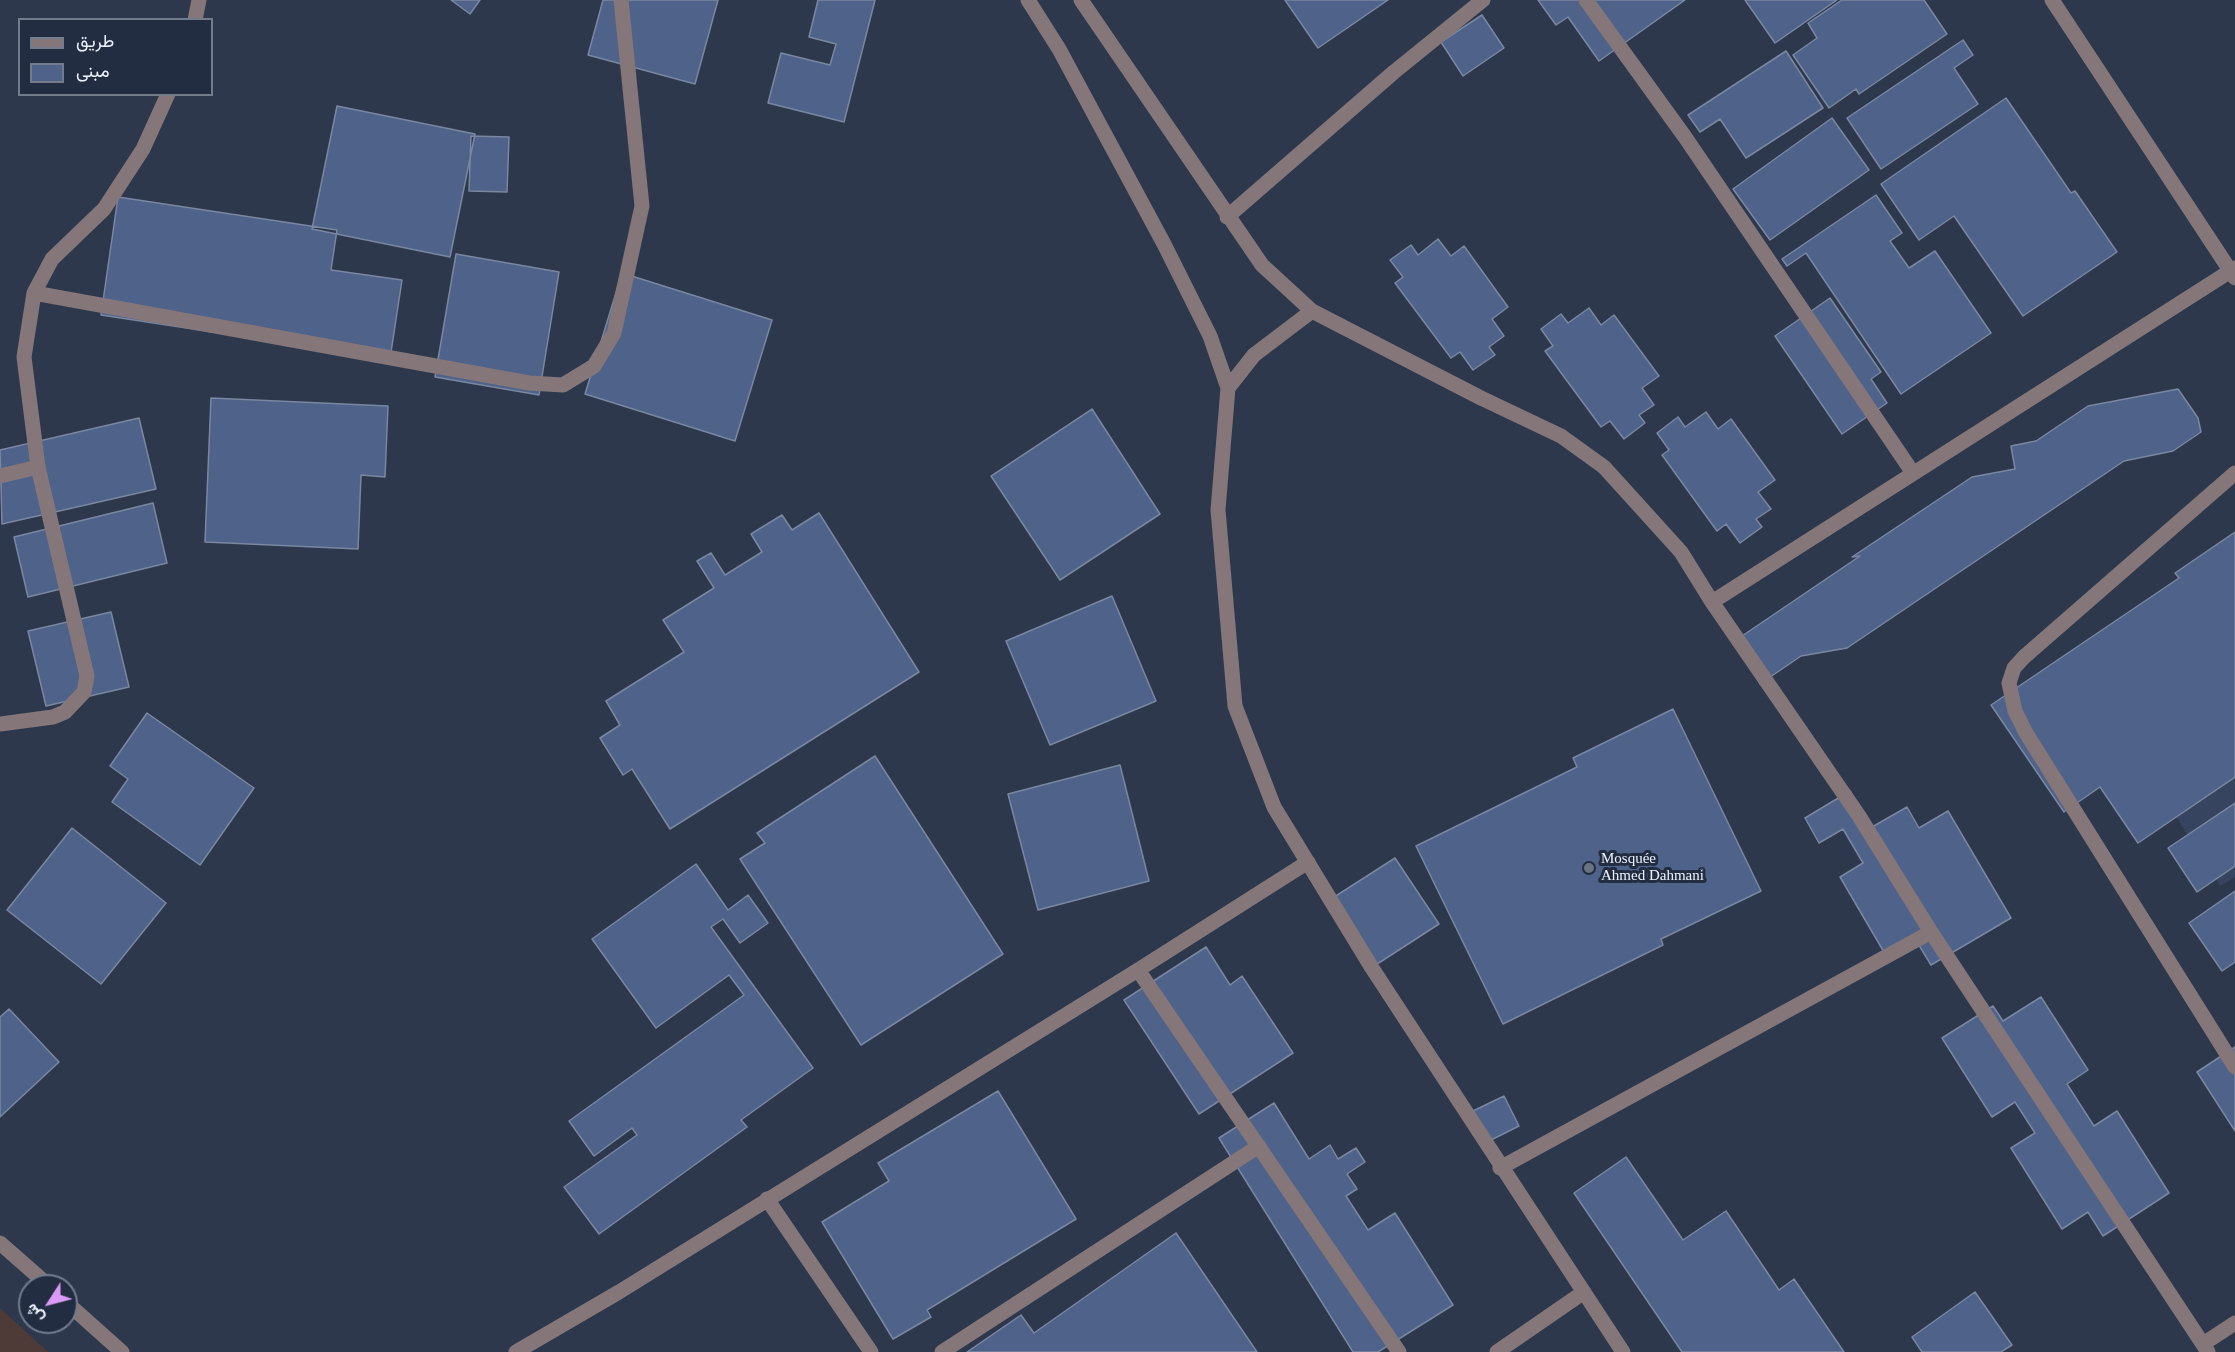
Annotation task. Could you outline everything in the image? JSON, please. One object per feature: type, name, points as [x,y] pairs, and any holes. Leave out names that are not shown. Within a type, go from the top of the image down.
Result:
[{"type":"street","points":[[195,18],[199,0]]},
{"type":"street","points":[[34,292],[529,383],[563,384],[594,366],[614,333],[642,206],[621,0]]},
{"type":"street","points":[[1028,0],[1059,49],[1210,336],[1228,388],[1218,510],[1235,706],[1274,807],[1500,1168],[1623,1352]]},
{"type":"street","points":[[1227,217],[1394,72],[1483,0]]},
{"type":"street","points":[[1586,0],[1685,137],[1913,473]]},
{"type":"street","points":[[1712,602],[2234,272],[2052,0]]},
{"type":"street","points":[[1084,5],[1262,265],[1312,311],[1481,398],[1561,436],[1604,467],[1681,552],[1712,602],[1859,816],[1931,932],[2206,1348],[2235,1323]]},
{"type":"street","points":[[0,724],[53,717],[65,712],[84,692],[87,676],[38,467],[24,357],[34,292],[52,259],[104,209],[142,149],[167,96]]},
{"type":"street","points":[[1228,388],[1254,356],[1312,311]]},
{"type":"street","points":[[0,476],[38,467]]},
{"type":"street","points":[[2235,473],[2024,657],[2014,668],[2009,683],[2014,711],[2026,733],[2235,1067]]},
{"type":"street","points":[[516,1352],[619,1292],[1308,862]]},
{"type":"street","points":[[1500,1168],[1931,932]]},
{"type":"street","points":[[1138,970],[1399,1352]]},
{"type":"street","points":[[942,1352],[1258,1146]]},
{"type":"street","points":[[767,1199],[871,1352]]},
{"type":"street","points":[[0,1242],[36,1274]]},
{"type":"street","points":[[1497,1352],[1584,1292]]},
{"type":"street","points":[[78,1313],[122,1352]]},
{"type":"shaded area","points":[[2235,777],[2235,877],[2220,886],[2175,815]]},
{"type":"shaded area","points":[[0,1308],[18,1324],[18,1334],[28,1334],[48,1352],[0,1352]]},
{"type":"building","points":[[451,0],[480,0],[470,14]]},
{"type":"building","points":[[603,0],[718,0],[695,84],[588,55]]},
{"type":"building","points":[[818,0],[875,0],[844,122],[768,103],[781,53],[830,65],[836,44],[809,37]]},
{"type":"building","points":[[1285,0],[1388,0],[1318,48]]},
{"type":"building","points":[[1538,0],[1685,0],[1599,61],[1568,17],[1556,25]]},
{"type":"building","points":[[1745,0],[1837,0],[1775,43]]},
{"type":"building","points":[[1842,0],[1924,0],[1947,34],[1859,94],[1856,89],[1829,108],[1793,55],[1817,38],[1808,23]]},
{"type":"building","points":[[1482,15],[1504,48],[1463,76],[1441,42]]},
{"type":"building","points":[[1963,40],[1973,55],[1954,68],[1978,104],[1881,169],[1847,118]]},
{"type":"building","points":[[1786,51],[1823,108],[1746,158],[1720,119],[1700,132],[1688,115]]},
{"type":"building","points":[[2006,98],[2071,193],[2075,191],[2117,252],[2023,316],[1954,216],[1919,240],[1881,184]]},
{"type":"building","points":[[337,106],[475,134],[450,257],[312,229]]},
{"type":"building","points":[[1832,118],[1869,170],[1770,240],[1733,189]]},
{"type":"building","points":[[471,136],[509,137],[507,192],[469,191]]},
{"type":"building","points":[[1876,195],[1902,233],[1890,241],[1909,268],[1935,251],[1991,333],[1901,394],[1806,253],[1787,266],[1782,259]]},
{"type":"building","points":[[118,197],[337,230],[331,270],[402,280],[390,359],[101,315]]},
{"type":"building","points":[[1438,239],[1451,256],[1464,246],[1508,307],[1492,319],[1504,336],[1489,347],[1495,355],[1473,370],[1460,352],[1451,358],[1395,283],[1403,277],[1390,260],[1411,245],[1418,255]]},
{"type":"building","points":[[456,254],[559,272],[539,395],[435,377]]},
{"type":"building","points":[[622,273],[772,320],[735,441],[585,394]]},
{"type":"building","points":[[1830,298],[1881,372],[1871,379],[1887,403],[1842,434],[1775,336]]},
{"type":"building","points":[[1589,308],[1601,325],[1614,315],[1659,376],[1642,388],[1654,405],[1639,415],[1645,423],[1624,439],[1610,421],[1601,427],[1545,351],[1553,346],[1541,329],[1561,314],[1568,323]]},
{"type":"building","points":[[2178,389],[2198,418],[2201,432],[2173,451],[2124,461],[1847,648],[1801,656],[1760,684],[1742,636],[1860,556],[1852,557],[1972,477],[2015,469],[2011,446],[2036,441],[2088,406]]},
{"type":"building","points":[[211,398],[388,406],[385,477],[361,475],[358,549],[205,542]]},
{"type":"building","points":[[1092,409],[1160,514],[1060,580],[991,476]]},
{"type":"building","points":[[1706,412],[1718,429],[1731,419],[1775,480],[1758,492],[1771,509],[1756,519],[1762,527],[1740,543],[1726,524],[1717,531],[1662,455],[1669,450],[1657,433],[1678,417],[1685,427]]},
{"type":"building","points":[[139,418],[156,489],[2,524],[0,450]]},
{"type":"building","points":[[153,503],[167,563],[28,597],[14,537]]},
{"type":"building","points":[[819,513],[919,672],[670,829],[632,769],[623,775],[600,738],[620,725],[606,701],[684,652],[663,620],[714,588],[697,561],[711,553],[725,575],[762,552],[751,534],[782,515],[792,530]]},
{"type":"building","points":[[2235,532],[2235,777],[2138,843],[2100,787],[2064,812],[1991,705],[2179,578],[2175,573]]},
{"type":"building","points":[[1112,596],[1156,701],[1050,745],[1006,641]]},
{"type":"building","points":[[111,612],[129,687],[46,706],[28,631]]},
{"type":"building","name":"Mosquée Ahmed Dahmani","points":[[1673,709],[1761,891],[1661,939],[1663,945],[1503,1024],[1416,846],[1577,767],[1573,758]]},
{"type":"building","points":[[147,713],[254,788],[200,865],[112,802],[128,779],[110,766]]},
{"type":"building","points":[[875,756],[1003,954],[861,1045],[740,859],[765,843],[757,833]]},
{"type":"building","points":[[1120,765],[1149,881],[1038,910],[1008,794]]},
{"type":"building","points":[[1850,791],[1872,827],[1907,807],[1919,828],[1948,811],[2011,918],[1931,965],[1917,942],[1888,959],[1840,877],[1863,863],[1843,829],[1819,843],[1805,818]]},
{"type":"building","points":[[2235,803],[2235,866],[2197,892],[2168,848]]},
{"type":"building","points":[[72,828],[166,903],[101,984],[7,910]]},
{"type":"building","points":[[1395,858],[1439,924],[1371,968],[1328,901]]},
{"type":"building","points":[[696,864],[728,910],[748,895],[768,923],[740,943],[723,919],[711,927],[813,1068],[741,1120],[747,1127],[599,1234],[564,1187],[637,1135],[632,1128],[594,1156],[569,1121],[744,995],[729,975],[656,1028],[592,939]]},
{"type":"building","points":[[2235,891],[2235,962],[2222,971],[2189,923]]},
{"type":"building","points":[[1206,947],[1230,985],[1242,976],[1293,1053],[1199,1114],[1124,1000]]},
{"type":"building","points":[[2041,997],[2088,1070],[2067,1084],[2094,1126],[2117,1111],[2169,1193],[2103,1236],[2088,1212],[2062,1229],[2011,1148],[2035,1133],[2015,1102],[1992,1117],[1942,1038],[1993,1006],[2003,1021]]},
{"type":"building","points":[[9,1009],[59,1062],[0,1117],[0,1017]]},
{"type":"building","points":[[2235,1047],[2235,1131],[2197,1072]]},
{"type":"building","points":[[998,1091],[1076,1219],[927,1310],[931,1317],[893,1339],[822,1222],[889,1181],[878,1163]]},
{"type":"building","points":[[1504,1096],[1519,1126],[1485,1143],[1471,1112]]},
{"type":"building","points":[[1274,1103],[1309,1159],[1330,1145],[1338,1159],[1356,1148],[1365,1162],[1347,1174],[1357,1189],[1346,1196],[1368,1230],[1395,1213],[1453,1305],[1378,1352],[1353,1352],[1219,1138]]},
{"type":"building","points":[[1626,1157],[1683,1240],[1726,1211],[1779,1290],[1794,1279],[1844,1352],[1682,1352],[1574,1193]]},
{"type":"building","points":[[1176,1233],[1257,1352],[967,1352],[1021,1315],[1034,1333]]},
{"type":"building","points":[[1975,1292],[2012,1345],[2001,1352],[1922,1352],[1912,1337]]},
{"type":"place","name":"Mosquée Ahmed Dahmani","points":[[1589,868]]}]
